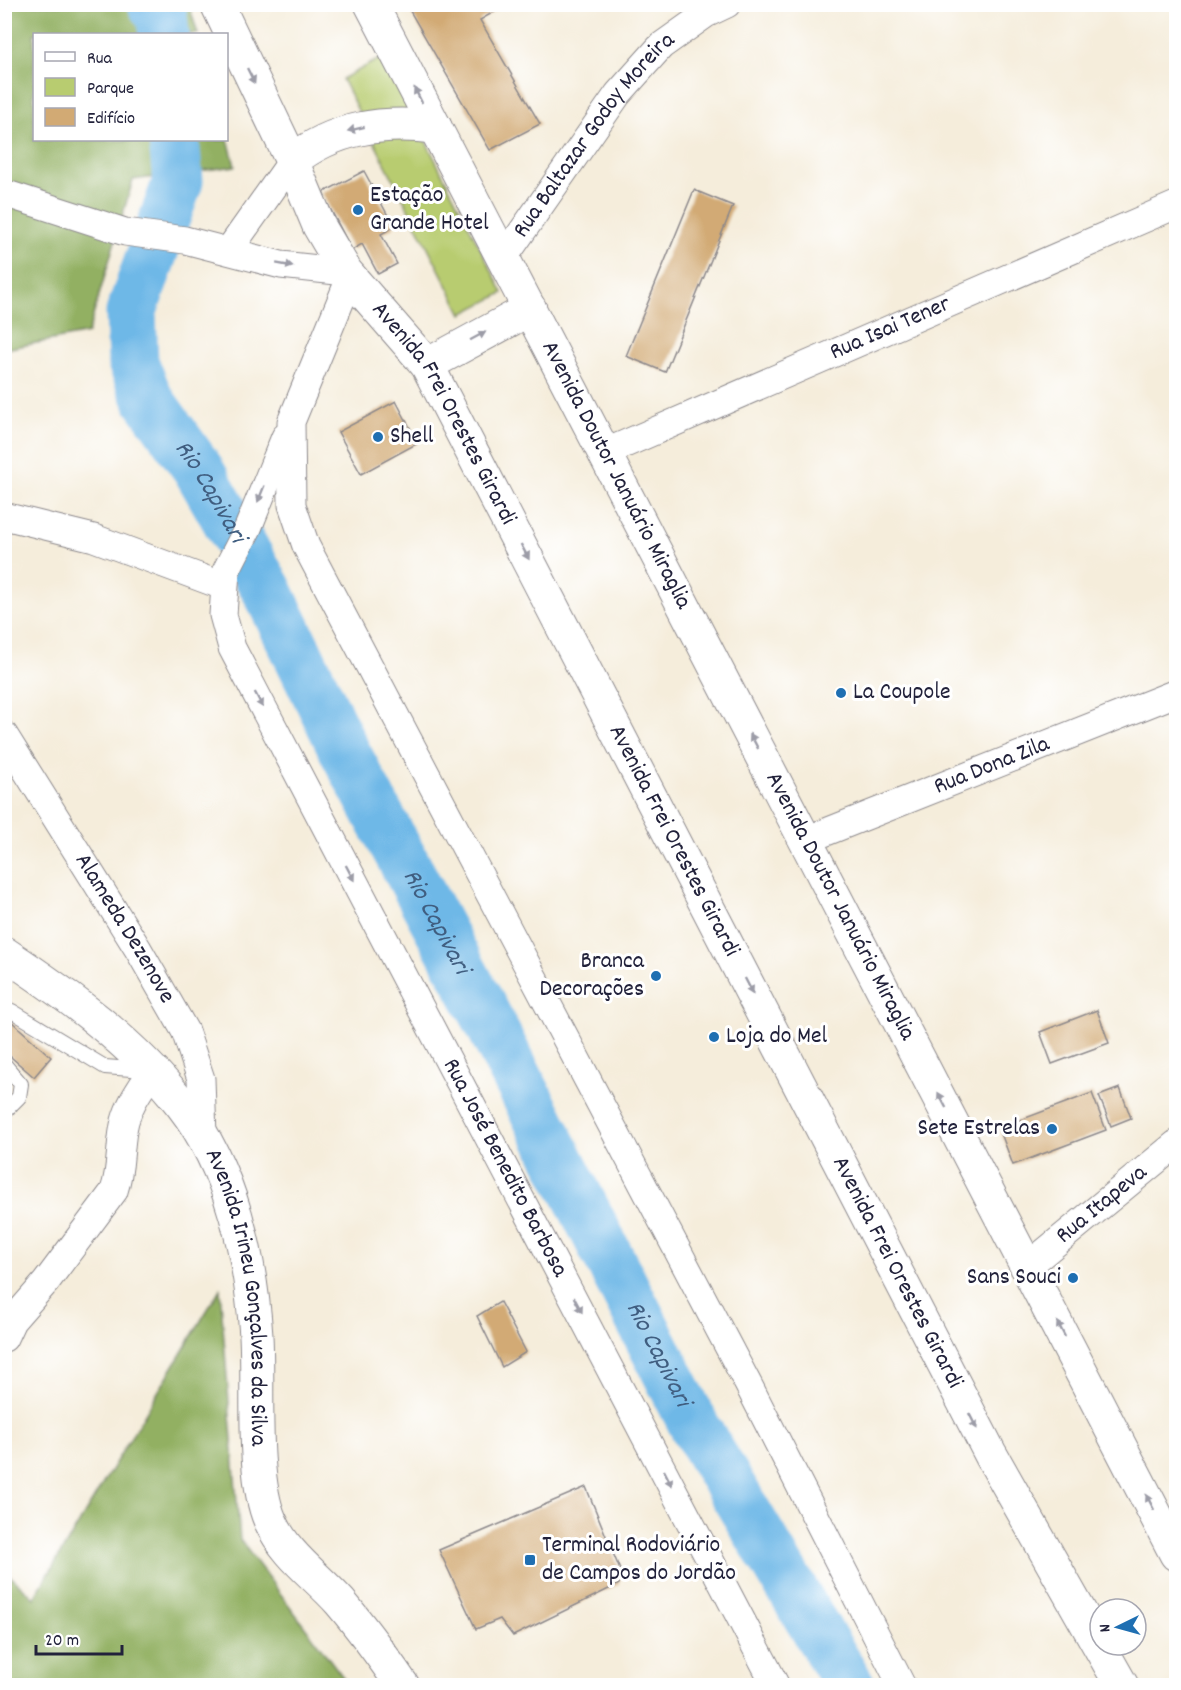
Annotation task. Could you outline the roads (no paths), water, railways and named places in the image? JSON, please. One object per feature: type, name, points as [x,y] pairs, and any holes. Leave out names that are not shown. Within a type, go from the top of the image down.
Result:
[{"type":"street","name":"Avenida Frei Orestes Girardi","points":[[217,4],[292,161],[320,226],[348,275],[427,365],[991,1455],[1122,1686]]},
{"type":"street","name":"Avenida Doutor Januário Miraglia","points":[[371,4],[1176,1554]]},
{"type":"street","name":"Rua Baltazar Godoy Moreira","points":[[503,259],[618,94],[661,46],[706,14],[727,4]]},
{"type":"street","points":[[229,250],[292,161],[310,147],[353,129],[381,124],[435,127]]},
{"type":"street","points":[[4,193],[125,232],[185,240],[281,265],[348,275],[248,528],[224,579],[94,538],[4,516]]},
{"type":"street","name":"Rua Isai Tener","points":[[604,453],[1176,205]]},
{"type":"street","points":[[427,365],[530,309]]},
{"type":"street","points":[[291,422],[292,505],[306,546],[748,1384],[902,1686]]},
{"type":"street","name":"Rua José Benedito Barbosa","points":[[224,579],[223,615],[232,648],[776,1686]]},
{"type":"street","name":"Rua Dona Zila","points":[[806,840],[1176,693]]},
{"type":"street","name":"Alameda Dezenove","points":[[4,735],[138,949],[184,1031],[201,1079],[203,1136]]},
{"type":"street","name":"Avenida Irineu Gonçalves da Silva","points":[[4,952],[67,994],[152,1071],[183,1106],[203,1136],[228,1193],[247,1263],[256,1334],[260,1477],[269,1519],[285,1548],[338,1601],[403,1686]]},
{"type":"street","points":[[4,1338],[12,1321],[46,1281],[114,1191],[120,1175],[125,1123],[131,1104],[152,1071]]},
{"type":"street","name":"Rua Itapeva","points":[[1028,1266],[1176,1144]]},
{"type":"lane","points":[[4,1013],[12,1011],[105,1067],[152,1071]]},
{"type":"lane","points":[[4,1064],[21,1084],[19,1096],[4,1112]]},
{"type":"waterway","name":"Rio Capivari","points":[[153,4],[162,17],[164,33]]},
{"type":"waterway","name":"Rio Capivari","points":[[174,141],[178,181],[131,313],[133,362],[148,399],[198,469],[267,590],[346,754],[485,1014],[695,1427],[850,1686]]},
{"type":"place","name":"Estação Grande Hotel","points":[[358,210]]},
{"type":"place","name":"Shell","points":[[378,437]]},
{"type":"place","name":"La Coupole","points":[[841,693]]},
{"type":"place","name":"Branca Decorações","points":[[656,976]]},
{"type":"place","name":"Loja do Mel","points":[[714,1037]]},
{"type":"place","name":"Sete Estrelas","points":[[1052,1129]]},
{"type":"place","name":"Sans Souci","points":[[1073,1278]]},
{"type":"place","name":"Terminal Rodoviário de Campos do Jordão","points":[[530,1560]]}]
